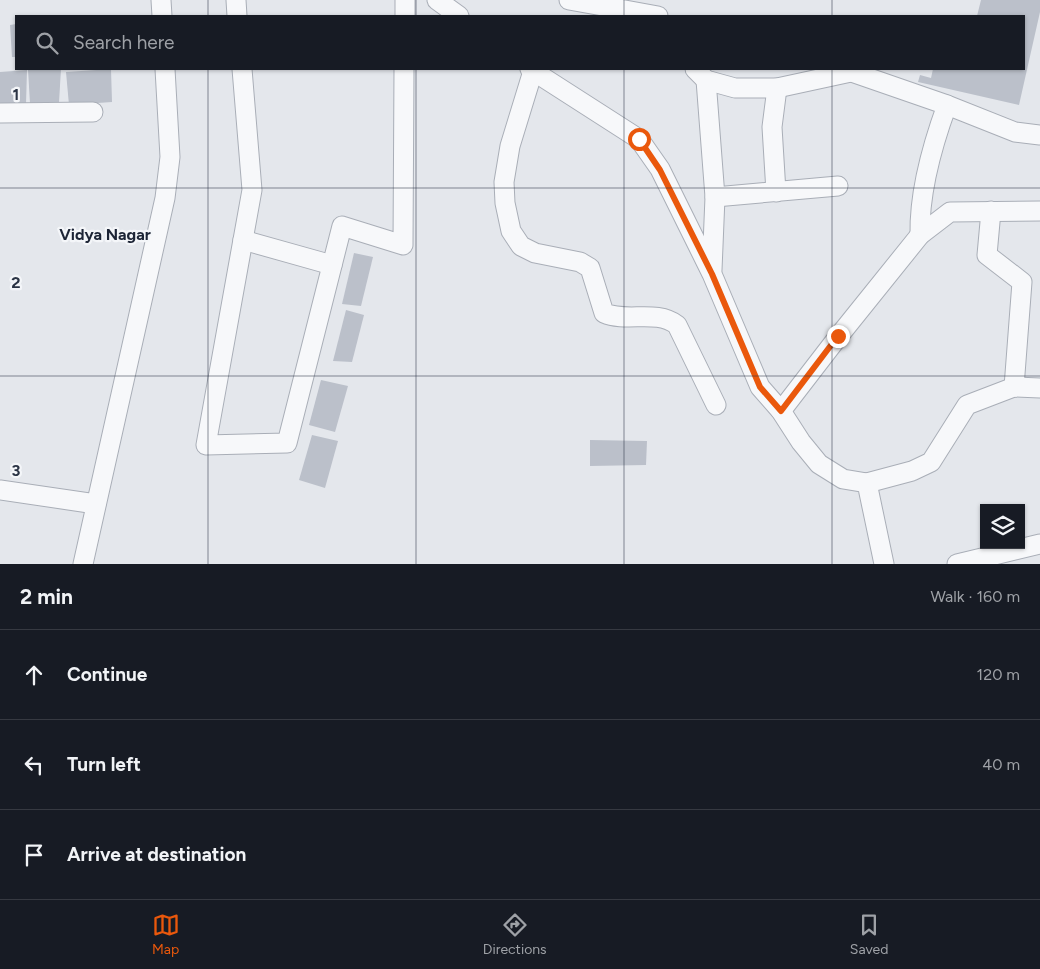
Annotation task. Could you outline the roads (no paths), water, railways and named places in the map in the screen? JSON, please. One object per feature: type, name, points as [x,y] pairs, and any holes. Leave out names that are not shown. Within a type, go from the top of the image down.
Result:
[{"type":"street","points":[[161,0],[162,15]]},
{"type":"street","points":[[236,0],[237,15]]},
{"type":"street","points":[[405,0],[405,15]]},
{"type":"street","points":[[437,0],[458,15]]},
{"type":"street","points":[[574,0],[652,15]]},
{"type":"street","points":[[83,564],[165,198],[170,157],[165,70]]},
{"type":"street","points":[[242,70],[252,190],[206,445],[287,443],[342,226],[403,245],[404,70]]},
{"type":"street","points":[[716,405],[677,325],[670,320],[660,318],[613,317],[604,313],[590,268],[580,262],[535,253],[521,246],[511,231],[505,203],[504,182],[510,146],[532,70],[639,139],[660,170],[712,274],[760,387],[781,411],[801,442],[819,464],[843,479],[867,483],[912,470],[931,462],[967,404],[1014,387],[1040,388]]},
{"type":"street","points":[[712,274],[715,197],[700,74],[735,88],[777,88],[847,70],[947,105],[1015,132],[1040,135]]},
{"type":"street","points":[[776,192],[772,127],[777,88]]},
{"type":"street","points":[[920,235],[920,214],[935,140],[947,105]]},
{"type":"street","points":[[0,113],[93,112]]},
{"type":"street","points":[[715,197],[838,186]]},
{"type":"street","points":[[991,211],[987,255],[1022,282],[1014,387]]},
{"type":"street","points":[[781,411],[838,336],[920,235],[950,212],[1040,211]]},
{"type":"street","points":[[243,240],[332,265]]},
{"type":"street","points":[[867,483],[884,564]]},
{"type":"street","points":[[0,490],[96,504]]},
{"type":"street","points":[[957,564],[1040,544]]},
{"type":"district","name":"Vidya Nagar","points":[[105,234]]}]
